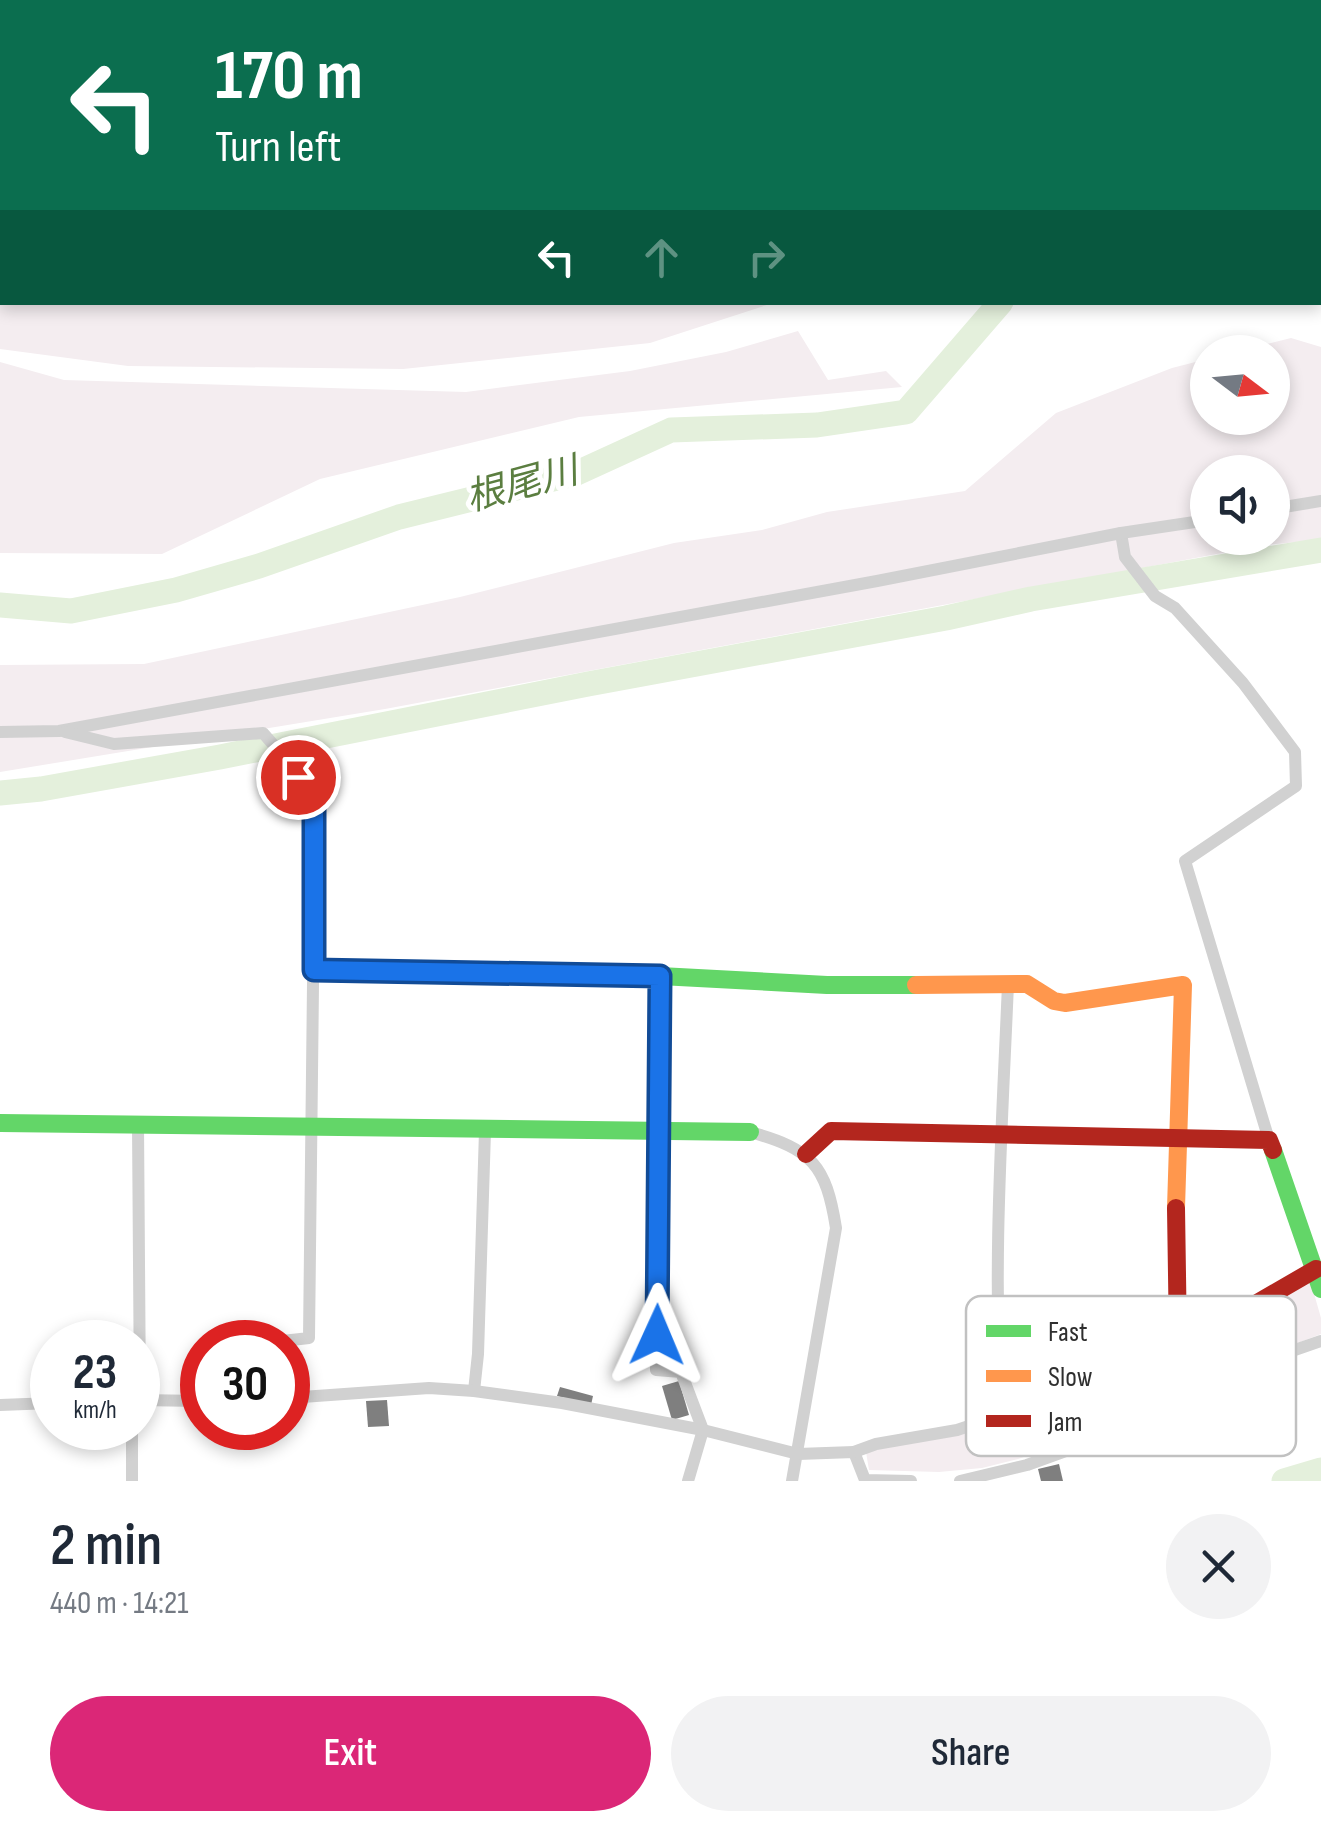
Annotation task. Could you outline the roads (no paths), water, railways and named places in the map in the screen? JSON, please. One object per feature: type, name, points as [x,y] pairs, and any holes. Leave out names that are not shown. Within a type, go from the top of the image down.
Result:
[{"type":"street","points":[[1290,506],[1321,501]]},
{"type":"street","points":[[0,732],[59,731],[1190,523]]},
{"type":"street","points":[[1121,533],[1125,557],[1155,596],[1175,608],[1244,683],[1295,752],[1296,786],[1185,861],[1269,1140],[1321,1290]]},
{"type":"street","points":[[59,731],[114,744],[263,733],[286,758],[314,808],[309,1320]]},
{"type":"street","points":[[314,970],[660,976],[827,985],[1027,984],[1054,1001],[1065,1003],[1184,985],[1174,1137],[1176,1296]]},
{"type":"street","points":[[660,976],[656,1370],[680,1372],[704,1430],[688,1481]]},
{"type":"street","points":[[996,1296],[997,1188],[1008,984]]},
{"type":"street","points":[[0,1122],[750,1132],[784,1141],[806,1154],[830,1189],[836,1228],[792,1481]]},
{"type":"street","points":[[138,1124],[139,1320]]},
{"type":"street","points":[[474,1391],[485,1130]]},
{"type":"street","points":[[806,1154],[830,1130],[1269,1140]]},
{"type":"street","points":[[1270,1296],[1316,1270]]},
{"type":"street","points":[[1296,1350],[1321,1341]]},
{"type":"street","points":[[310,1396],[429,1388],[474,1391],[704,1430],[798,1454],[854,1452],[876,1444],[966,1427]]},
{"type":"street","points":[[0,1405],[30,1404]]},
{"type":"street","points":[[132,1450],[132,1481]]},
{"type":"street","points":[[854,1452],[865,1480],[912,1481]]},
{"type":"street","points":[[960,1481],[1052,1456]]},
{"type":"waterway","name":"根尾川","points":[[0,605],[71,611],[176,590],[259,566],[399,517],[577,473],[671,430],[817,425],[906,412],[998,305]]},
{"type":"waterway","points":[[0,793],[220,757],[1031,599],[1321,550]]},
{"type":"waterway","points":[[1284,1481],[1321,1470]]}]
